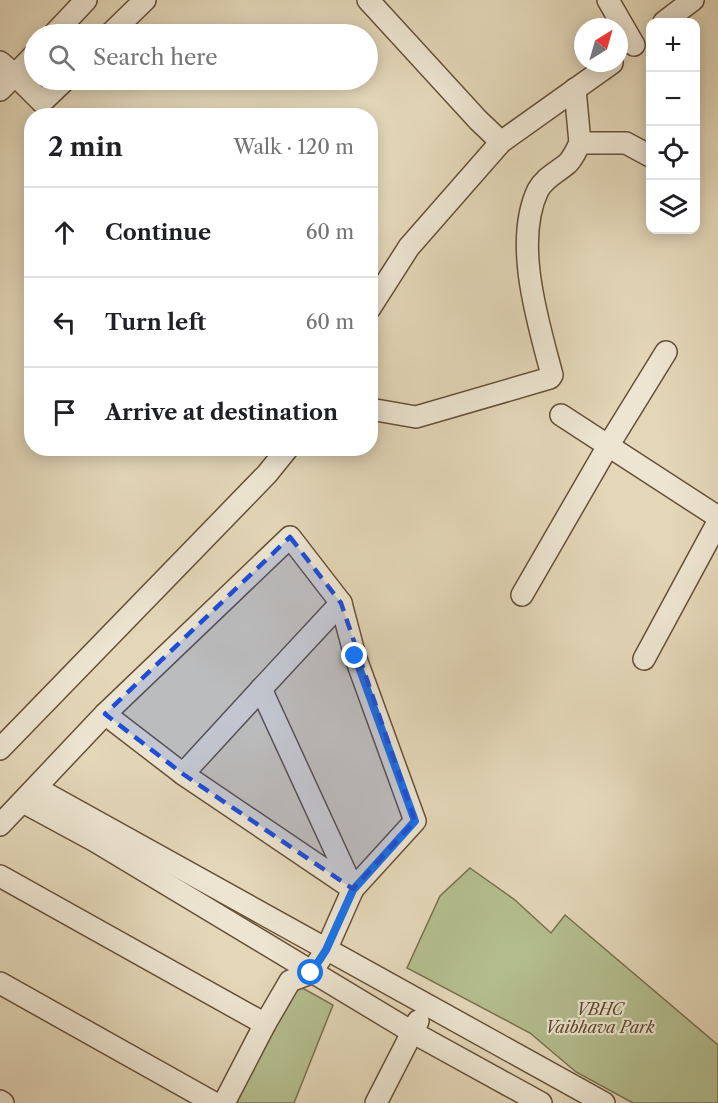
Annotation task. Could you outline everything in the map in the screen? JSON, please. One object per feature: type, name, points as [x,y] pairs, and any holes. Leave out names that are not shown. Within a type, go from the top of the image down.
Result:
[{"type":"street","points":[[63,24],[86,0]]},
{"type":"street","points":[[120,24],[145,0]]},
{"type":"street","points":[[368,0],[501,142]]},
{"type":"street","points":[[608,0],[635,45]]},
{"type":"street","points":[[669,18],[693,0]]},
{"type":"street","points":[[0,90],[8,69],[24,60]]},
{"type":"street","points":[[8,69],[24,85]]},
{"type":"street","points":[[378,295],[409,247],[501,142],[599,72]]},
{"type":"street","points":[[378,410],[416,417],[550,378],[552,375],[531,289],[528,259],[529,219],[539,188],[551,174],[569,162],[580,143],[575,89]]},
{"type":"street","points":[[30,90],[42,102],[55,90]]},
{"type":"street","points":[[580,143],[626,143],[646,153]]},
{"type":"street","points":[[522,596],[608,446],[666,352]]},
{"type":"street","points":[[561,416],[718,517]]},
{"type":"street","points":[[0,749],[267,474],[282,456]]},
{"type":"street","points":[[644,659],[718,522]]},
{"type":"street","points":[[0,825],[105,714],[290,537],[341,603],[355,656],[415,821],[353,890],[326,950],[311,973],[290,981],[224,1103]]},
{"type":"street","points":[[183,774],[341,603]]},
{"type":"street","points":[[261,689],[353,890]]},
{"type":"street","points":[[105,714],[183,774],[353,890]]},
{"type":"street","points":[[30,795],[326,950],[604,1103]]},
{"type":"street","points":[[30,795],[95,842],[311,973],[541,1103]]},
{"type":"street","points":[[0,876],[265,1024]]},
{"type":"street","points":[[0,983],[214,1103]]},
{"type":"street","points":[[376,1103],[427,1005]]},
{"type":"highlighted area","points":[[290,537],[341,603],[415,821],[353,889],[183,774],[105,714]]},
{"type":"green space","name":"VBHC Vaibhava Park","points":[[470,868],[515,900],[551,933],[565,915],[718,1045],[718,1103],[633,1103],[576,1072],[530,1033],[407,968],[440,896]]},
{"type":"green space","points":[[290,981],[333,1005],[294,1103],[220,1103]]},
{"type":"route","points":[[311,973],[326,950],[353,890],[415,821],[355,656]]}]
